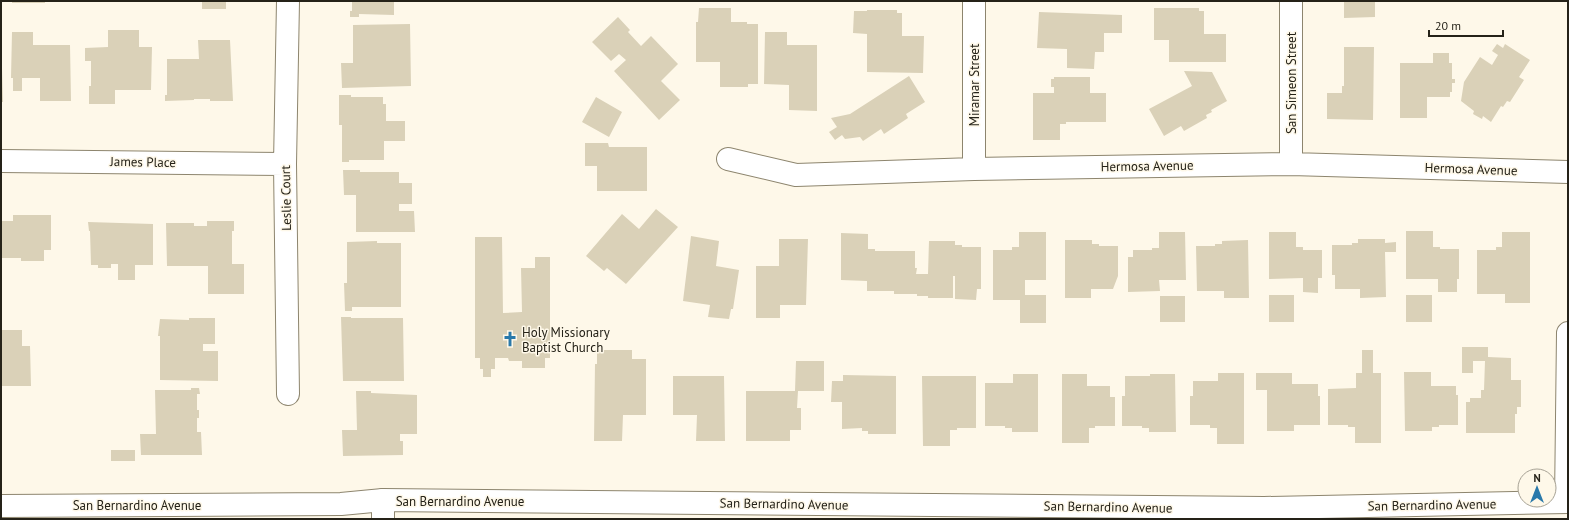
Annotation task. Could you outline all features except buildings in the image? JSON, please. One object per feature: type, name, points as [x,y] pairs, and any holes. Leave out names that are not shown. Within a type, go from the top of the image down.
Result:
[{"type":"street","name":"Leslie Court","points":[[288,1],[285,164],[288,394]]},
{"type":"street","name":"Miramar Street","points":[[974,1],[974,169]]},
{"type":"street","name":"San Simeon Street","points":[[1291,1],[1291,164]]},
{"type":"street","name":"Hermosa Avenue","points":[[728,159],[796,175],[974,169],[1291,164],[1568,172]]},
{"type":"street","name":"James Place","points":[[1,161],[285,164]]},
{"type":"street","points":[[1567,502],[1568,333]]},
{"type":"street","name":"San Bernardino Avenue","points":[[1,506],[341,504],[383,510],[1264,514],[1567,502]]},
{"type":"place","name":"Holy Missionary Baptist Church","points":[[510,339]]}]
